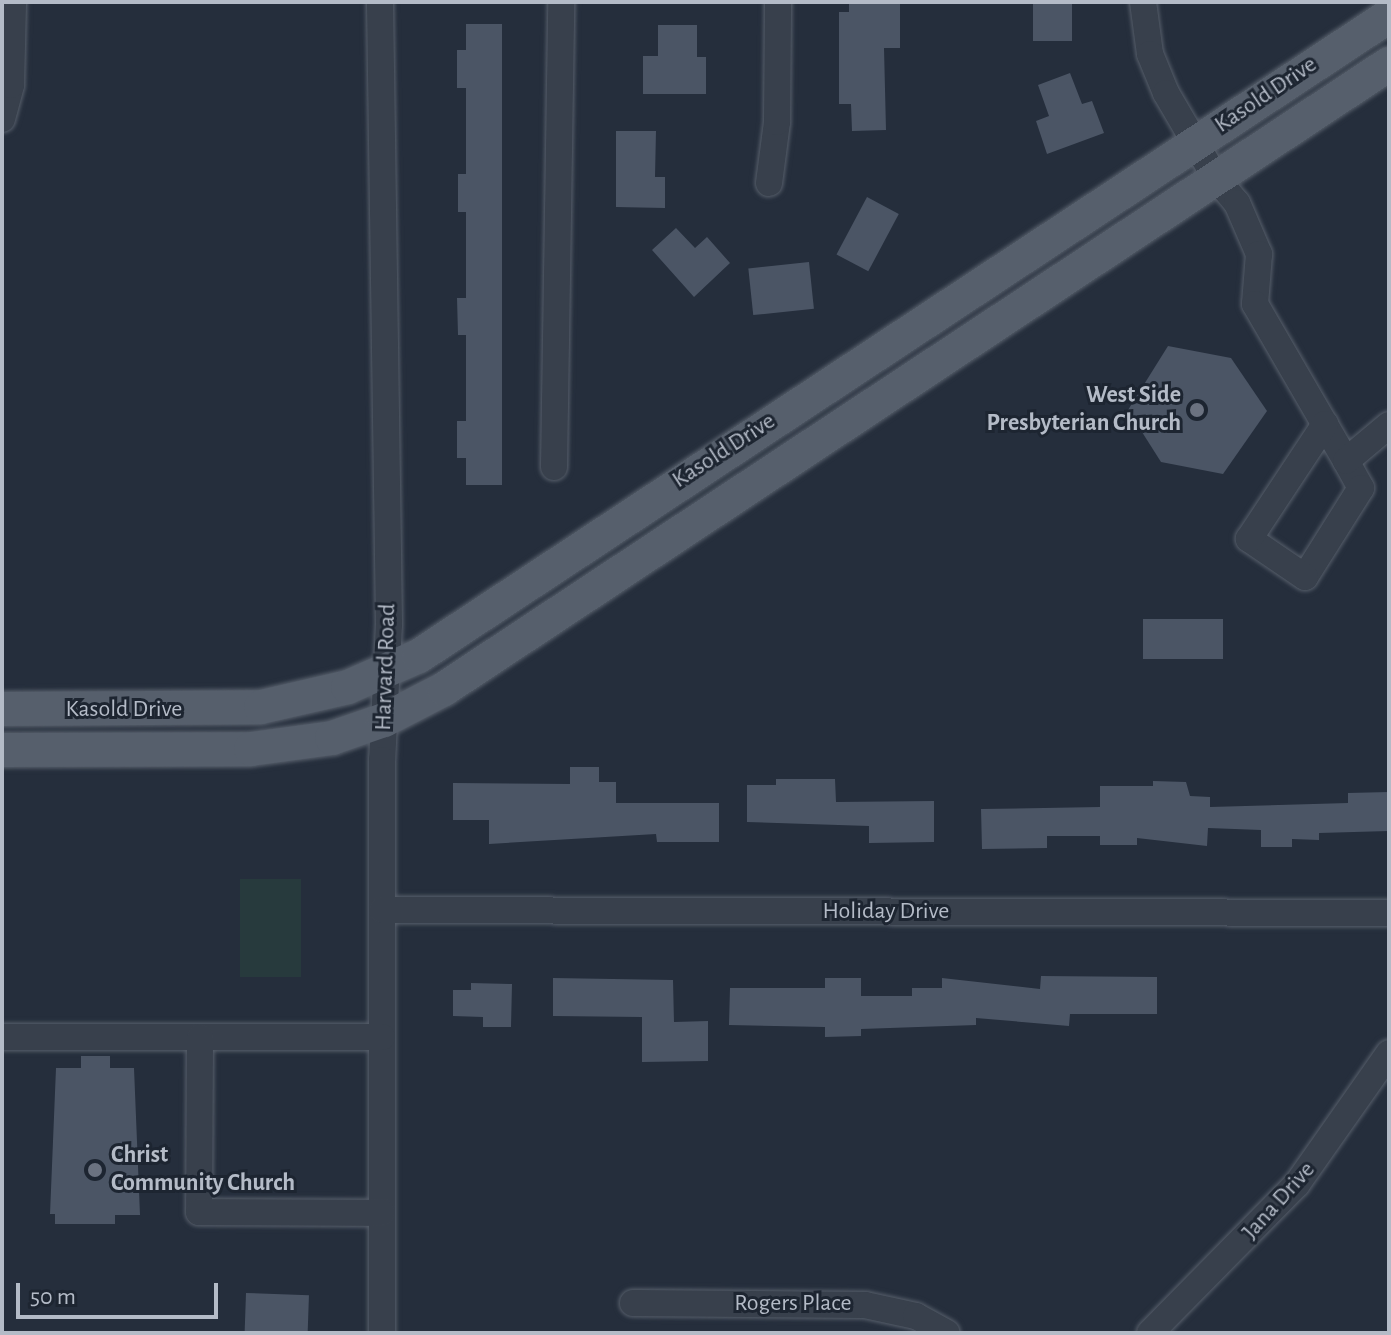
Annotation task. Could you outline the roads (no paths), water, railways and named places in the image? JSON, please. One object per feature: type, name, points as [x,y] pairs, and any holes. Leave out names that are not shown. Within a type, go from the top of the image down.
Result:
[{"type":"main road","name":"Kasold Drive","points":[[2,709],[261,707],[322,695],[387,671],[452,635],[1389,16]]},
{"type":"main road","name":"Kasold Drive","points":[[2,750],[251,749],[332,738],[384,720],[444,689],[1389,64]]},
{"type":"street","points":[[2,119],[11,85],[13,2]]},
{"type":"street","name":"Harvard Road","points":[[380,2],[387,671],[382,910],[382,1333]]},
{"type":"street","points":[[554,467],[561,2]]},
{"type":"street","points":[[769,183],[777,122],[778,2]]},
{"type":"street","points":[[1143,2],[1154,65],[1215,177],[1237,203],[1259,254],[1255,304],[1325,424],[1361,488],[1305,577],[1249,539],[1325,424]]},
{"type":"street","points":[[1346,461],[1389,425]]},
{"type":"street","name":"Holiday Drive","points":[[382,910],[1389,913]]},
{"type":"street","points":[[2,1037],[382,1037]]},
{"type":"street","points":[[200,1037],[199,1212],[382,1213]]},
{"type":"street","name":"Jana Drive","points":[[1150,1333],[1297,1184],[1389,1053]]},
{"type":"street","name":"Rogers Place","points":[[633,1303],[865,1305],[916,1316],[947,1333]]},
{"type":"place","name":"West Side Presbyterian Church","points":[[1197,410]]},
{"type":"place","name":"Christ Community Church","points":[[95,1170]]}]
